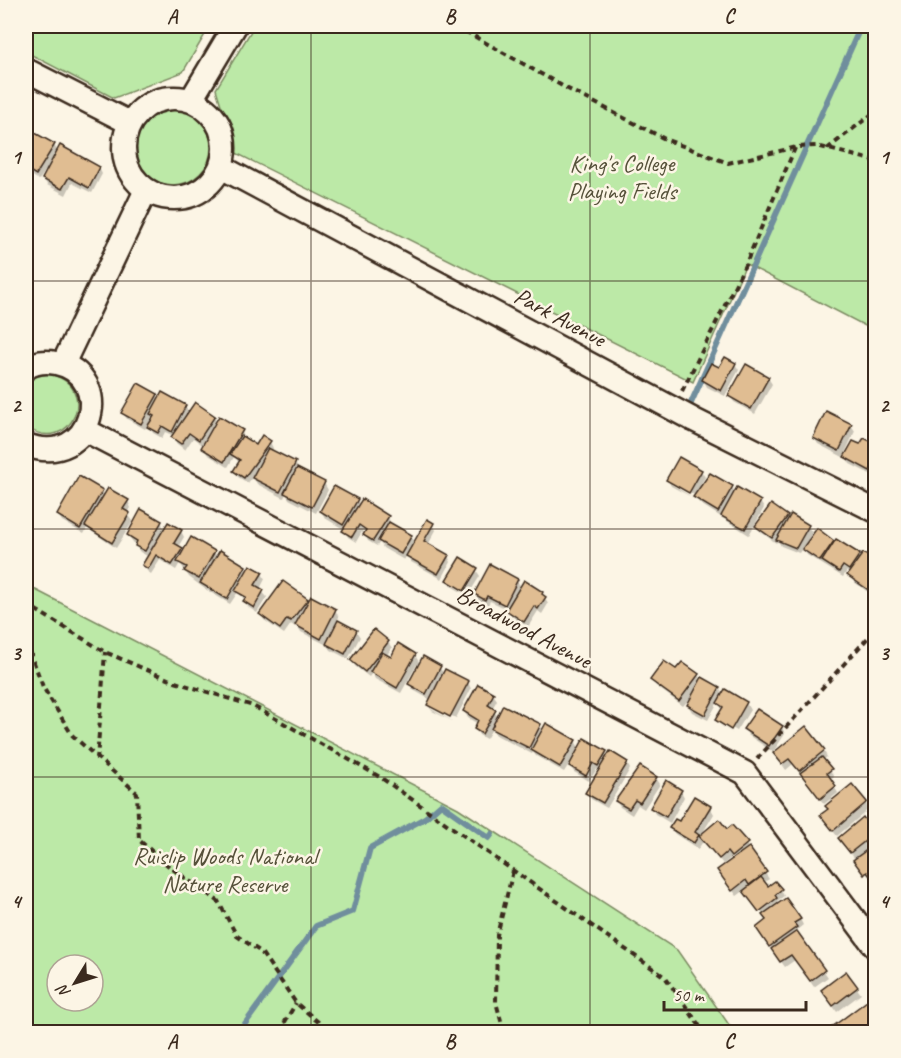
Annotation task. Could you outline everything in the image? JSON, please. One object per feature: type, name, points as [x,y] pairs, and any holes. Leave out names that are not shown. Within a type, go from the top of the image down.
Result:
[{"type":"street","points":[[190,100],[235,26]]},
{"type":"street","points":[[26,70],[130,123]]},
{"type":"street","points":[[173,97],[190,100],[205,108],[216,120],[222,135],[224,151],[220,167],[213,180],[202,190],[189,196],[167,198],[146,190],[134,180],[123,152],[124,137],[130,123],[141,109],[156,100],[173,97]]},
{"type":"street","name":"Park Avenue","points":[[220,167],[674,409],[876,511]]},
{"type":"street","points":[[63,364],[146,190]]},
{"type":"street","points":[[26,368],[33,364],[48,362],[63,364],[76,372],[87,386],[92,401],[91,417],[85,430],[75,442],[56,450],[40,451],[26,445]]},
{"type":"street","name":"Broadwood Avenue","points":[[85,430],[745,773],[876,948]]},
{"type":"path","points":[[338,26],[347,26]]},
{"type":"path","points":[[456,26],[566,88],[667,140],[728,163],[796,147],[816,146],[876,161]]},
{"type":"path","points":[[827,149],[876,111]]},
{"type":"path","points":[[674,409],[747,261],[796,147]]},
{"type":"path","points":[[26,604],[105,652],[175,682],[253,706],[380,777],[666,977],[704,1032]]},
{"type":"path","points":[[745,773],[876,629]]},
{"type":"path","points":[[26,641],[43,687],[72,735],[136,793],[139,840],[171,868],[218,901],[237,936],[261,952],[296,1003],[330,1032]]},
{"type":"path","points":[[97,760],[105,652]]},
{"type":"path","points":[[504,1032],[496,1002],[497,935],[513,871]]},
{"type":"path","points":[[279,1032],[296,1003]]},
{"type":"green space","points":[[26,26],[210,26],[183,72],[114,98],[26,52]]},
{"type":"green space","name":"King's College Playing Fields","points":[[254,26],[875,26],[875,331],[746,264],[693,382],[236,153],[216,89]]},
{"type":"green space","points":[[166,109],[180,109],[194,115],[205,126],[211,140],[208,162],[200,174],[180,185],[166,185],[152,179],[141,168],[135,154],[135,140],[141,126],[152,115]]},
{"type":"green space","points":[[48,374],[64,380],[74,391],[77,403],[74,416],[67,426],[56,433],[42,434],[26,427],[26,383],[37,376]]},
{"type":"green space","name":"Ruislip Woods National Nature Reserve","points":[[26,585],[458,808],[677,950],[734,1032],[26,1032]]},
{"type":"building","points":[[26,128],[55,144],[36,175],[26,169]]},
{"type":"building","points":[[60,145],[100,167],[89,188],[69,177],[62,189],[42,179]]},
{"type":"building","points":[[725,357],[736,363],[721,391],[702,380],[711,363],[719,367]]},
{"type":"building","points":[[746,364],[769,377],[751,409],[728,396]]},
{"type":"building","points":[[138,383],[158,394],[141,424],[121,413]]},
{"type":"building","points":[[162,392],[186,405],[172,432],[162,426],[158,433],[147,427],[154,416],[150,414]]},
{"type":"building","points":[[195,402],[215,416],[199,440],[189,433],[181,444],[171,437]]},
{"type":"building","points":[[826,411],[852,424],[839,451],[813,438]]},
{"type":"building","points":[[219,416],[243,430],[224,462],[201,448]]},
{"type":"building","points":[[262,435],[271,441],[244,478],[233,471],[240,460],[230,454],[242,436],[256,445]]},
{"type":"building","points":[[864,438],[876,444],[876,460],[870,471],[844,457],[853,441],[860,444]]},
{"type":"building","points":[[268,448],[296,462],[280,492],[252,478]]},
{"type":"building","points":[[679,457],[702,470],[689,493],[666,480]]},
{"type":"building","points":[[297,468],[325,482],[312,507],[284,493]]},
{"type":"building","points":[[710,473],[733,486],[718,512],[693,497]]},
{"type":"building","points":[[79,476],[103,490],[80,529],[57,515]]},
{"type":"building","points":[[334,486],[358,499],[343,525],[320,511]]},
{"type":"building","points":[[737,487],[761,501],[745,529],[721,516]]},
{"type":"building","points":[[108,488],[129,500],[123,509],[130,513],[112,543],[85,526]]},
{"type":"building","points":[[362,499],[389,516],[373,541],[363,535],[366,530],[359,525],[352,537],[342,531]]},
{"type":"building","points":[[771,504],[788,516],[772,538],[755,526]]},
{"type":"building","points":[[141,509],[162,521],[145,551],[135,546],[137,541],[127,535]]},
{"type":"building","points":[[791,514],[809,525],[796,548],[776,540]]},
{"type":"building","points":[[427,519],[434,523],[424,541],[449,555],[438,574],[406,556]]},
{"type":"building","points":[[168,522],[182,530],[174,543],[183,548],[172,565],[156,555],[148,569],[142,565]]},
{"type":"building","points":[[389,522],[412,535],[401,554],[378,541]]},
{"type":"building","points":[[817,528],[834,541],[820,561],[802,549]]},
{"type":"building","points":[[191,537],[215,551],[199,579],[184,571],[187,567],[177,562]]},
{"type":"building","points":[[836,539],[860,554],[849,570],[843,566],[839,572],[822,561]]},
{"type":"building","points":[[220,550],[246,566],[227,599],[200,583]]},
{"type":"building","points":[[863,553],[876,562],[876,584],[870,591],[847,575]]},
{"type":"building","points":[[460,557],[478,568],[464,591],[446,580]]},
{"type":"building","points":[[490,564],[518,579],[505,605],[487,596],[485,600],[474,594]]},
{"type":"building","points":[[250,565],[263,572],[255,585],[264,590],[254,608],[243,601],[246,597],[235,591]]},
{"type":"building","points":[[524,580],[543,592],[542,594],[546,597],[538,609],[534,606],[524,622],[506,610]]},
{"type":"building","points":[[283,581],[308,599],[291,621],[287,619],[280,629],[259,614]]},
{"type":"building","points":[[876,587],[876,602],[868,597]]},
{"type":"building","points":[[311,596],[336,609],[321,639],[295,625]]},
{"type":"building","points":[[338,620],[357,630],[345,654],[326,644]]},
{"type":"building","points":[[374,629],[389,641],[365,672],[350,660]]},
{"type":"building","points":[[398,643],[416,654],[397,688],[370,672],[382,652],[391,657]]},
{"type":"building","points":[[423,656],[441,666],[426,694],[408,684]]},
{"type":"building","points":[[664,661],[676,669],[682,662],[699,674],[679,701],[650,680]]},
{"type":"building","points":[[445,669],[469,681],[450,717],[427,705]]},
{"type":"building","points":[[702,677],[720,687],[705,715],[687,705]]},
{"type":"building","points":[[478,684],[494,693],[488,705],[496,710],[482,734],[474,729],[478,720],[463,711]]},
{"type":"building","points":[[725,689],[747,702],[731,730],[715,720],[723,707],[717,703]]},
{"type":"building","points":[[503,705],[541,724],[529,748],[491,729]]},
{"type":"building","points":[[757,709],[783,726],[769,746],[743,729]]},
{"type":"building","points":[[546,723],[576,740],[560,767],[531,750]]},
{"type":"building","points":[[806,726],[825,750],[799,771],[789,759],[782,764],[773,753]]},
{"type":"building","points":[[584,738],[607,751],[598,766],[593,763],[586,776],[569,766]]},
{"type":"building","points":[[610,751],[628,762],[603,803],[585,793]]},
{"type":"building","points":[[822,757],[832,769],[827,773],[836,786],[820,799],[800,773]]},
{"type":"building","points":[[640,766],[657,777],[640,803],[635,800],[629,809],[615,801]]},
{"type":"building","points":[[666,780],[682,790],[666,817],[650,808]]},
{"type":"building","points":[[852,784],[867,802],[833,831],[820,815],[828,809],[825,806]]},
{"type":"building","points":[[694,796],[711,806],[695,832],[699,835],[694,843],[669,828],[675,819],[679,821]]},
{"type":"building","points":[[863,817],[875,833],[850,853],[838,838]]},
{"type":"building","points":[[719,819],[727,829],[732,825],[748,843],[731,857],[727,852],[719,859],[699,836]]},
{"type":"building","points":[[875,844],[876,884],[867,872],[864,875],[853,860]]},
{"type":"building","points":[[749,847],[767,872],[749,885],[746,880],[732,891],[717,870]]},
{"type":"building","points":[[761,877],[768,886],[775,881],[782,889],[775,895],[777,898],[759,912],[743,891]]},
{"type":"building","points":[[786,898],[801,919],[794,923],[797,927],[769,947],[756,928],[766,920],[762,915]]},
{"type":"building","points":[[797,931],[825,970],[810,981],[791,955],[780,962],[771,949]]},
{"type":"building","points":[[846,971],[858,987],[833,1006],[821,990]]},
{"type":"building","points":[[867,1001],[876,1012],[876,1020],[867,1026],[870,1031],[837,1032],[832,1027]]},
{"type":"waterway","points":[[691,403],[861,26]]},
{"type":"waterway","points":[[239,1032],[316,926],[353,911],[370,848],[425,818],[441,804],[489,838],[492,834]]}]
